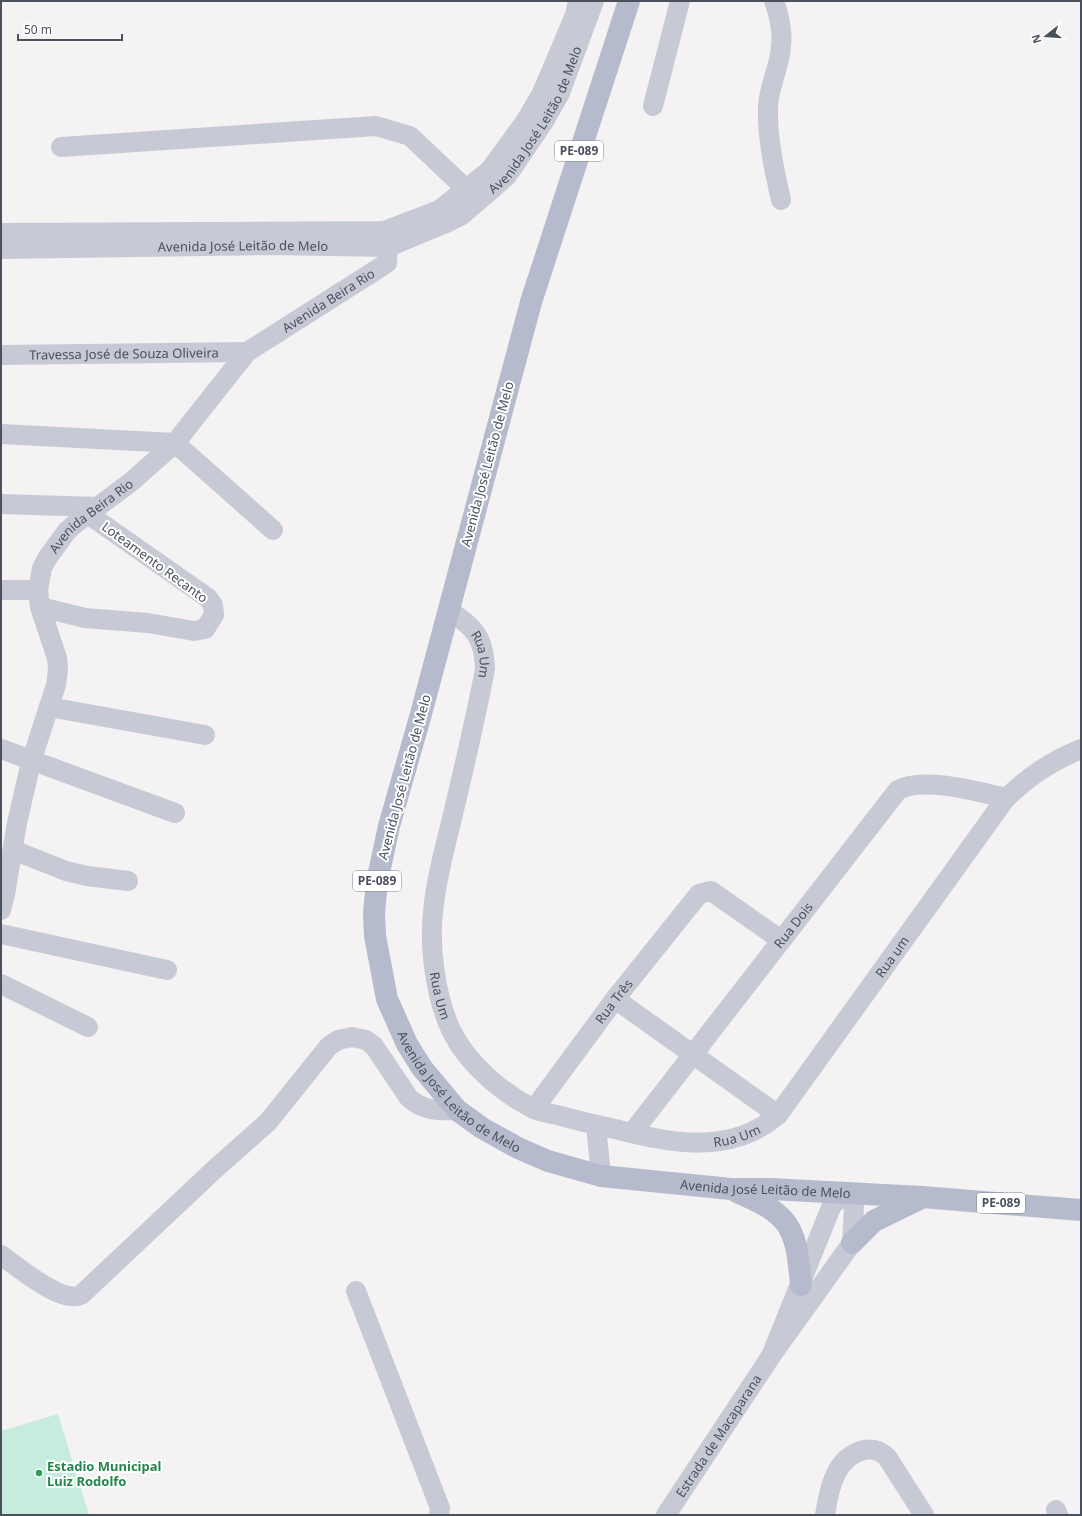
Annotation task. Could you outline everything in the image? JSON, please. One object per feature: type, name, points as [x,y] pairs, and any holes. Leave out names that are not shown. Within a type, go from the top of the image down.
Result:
[{"type":"main road","name":"Avenida José Leitão de Melo","points":[[628,1],[531,302],[390,826],[377,882],[374,913],[375,936],[387,999],[407,1044],[422,1068],[457,1110],[482,1128],[518,1148],[548,1161],[601,1176],[731,1189],[771,1189],[922,1197],[1081,1210]]},
{"type":"main road","points":[[731,1189],[764,1204],[776,1212],[785,1222],[793,1235],[797,1248],[801,1285]]},
{"type":"main road","points":[[852,1243],[874,1221],[922,1197]]},
{"type":"street","name":"Avenida José Leitão de Melo","points":[[443,216],[465,188],[490,170],[525,122],[542,93],[575,15],[578,1]]},
{"type":"street","name":"Avenida José Leitão de Melo","points":[[1,233],[143,240],[386,239],[443,216],[462,215],[507,176],[543,123],[560,93],[594,1]]},
{"type":"street","points":[[653,106],[680,1]]},
{"type":"street","points":[[774,1],[779,19],[782,46],[771,83],[768,106],[768,130],[770,149],[781,200]]},
{"type":"street","points":[[61,147],[376,126],[410,136],[465,188]]},
{"type":"street","name":"Avenida Beira Rio","points":[[2,899],[13,850],[9,821],[31,762],[56,685],[57,658],[39,598],[42,568],[48,557],[67,531],[131,482],[175,443],[247,352],[385,264],[387,262],[386,239]]},
{"type":"street","name":"Avenida José Leitão de Melo","points":[[1,249],[143,240]]},
{"type":"street","name":"Travessa José de Souza Oliveira","points":[[1,354],[247,352]]},
{"type":"street","points":[[1,434],[175,443],[273,530]]},
{"type":"street","points":[[1,504],[93,510]]},
{"type":"street","name":"Loteamento Recanto","points":[[39,598],[85,618],[148,623],[194,631],[205,629],[214,615],[213,606],[208,598],[93,510]]},
{"type":"street","points":[[1,590],[39,598]]},
{"type":"street","name":"Rua Um","points":[[449,610],[470,625],[476,633],[483,647],[486,669],[438,875],[433,913],[433,965],[452,1032],[461,1046],[478,1068],[495,1083],[534,1109],[632,1134],[691,1144],[708,1143],[724,1140],[757,1130],[778,1116]]},
{"type":"street","points":[[49,707],[205,735]]},
{"type":"street","points":[[1,749],[31,762],[175,813]]},
{"type":"street","name":"Rua um","points":[[778,1116],[1006,798],[1031,775],[1059,758],[1081,749]]},
{"type":"street","name":"Rua Dois","points":[[632,1134],[893,794],[907,786],[923,784],[1006,798]]},
{"type":"street","points":[[13,850],[66,871],[87,876],[128,881]]},
{"type":"street","name":"Rua Três","points":[[534,1109],[615,999],[696,896],[704,892],[712,891],[781,940]]},
{"type":"street","points":[[1,934],[167,970]]},
{"type":"street","points":[[1,984],[88,1027]]},
{"type":"street","points":[[615,999],[778,1116]]},
{"type":"street","points":[[1,1255],[60,1294],[72,1298],[81,1295],[215,1169],[268,1122],[329,1046],[344,1038],[361,1037],[374,1046],[409,1098],[416,1105],[438,1111],[457,1110]]},
{"type":"street","points":[[596,1125],[601,1176]]},
{"type":"street","points":[[846,1194],[854,1206],[852,1243]]},
{"type":"street","name":"Estrada de Macaparana","points":[[772,1356],[832,1205],[846,1194]]},
{"type":"street","name":"Estrada de Macaparana","points":[[666,1515],[772,1356],[852,1243]]},
{"type":"street","points":[[356,1291],[384,1368],[440,1508],[439,1515]]},
{"type":"street","points":[[824,1515],[830,1484],[836,1473],[856,1452],[868,1449],[880,1450],[887,1457],[924,1515]]},
{"type":"green space","name":"Estadio Municipal Luiz Rodolfo","points":[[58,1414],[89,1515],[1,1515],[1,1431]]},
{"type":"place","name":"Estadio Municipal Luiz Rodolfo","points":[[39,1473]]}]
